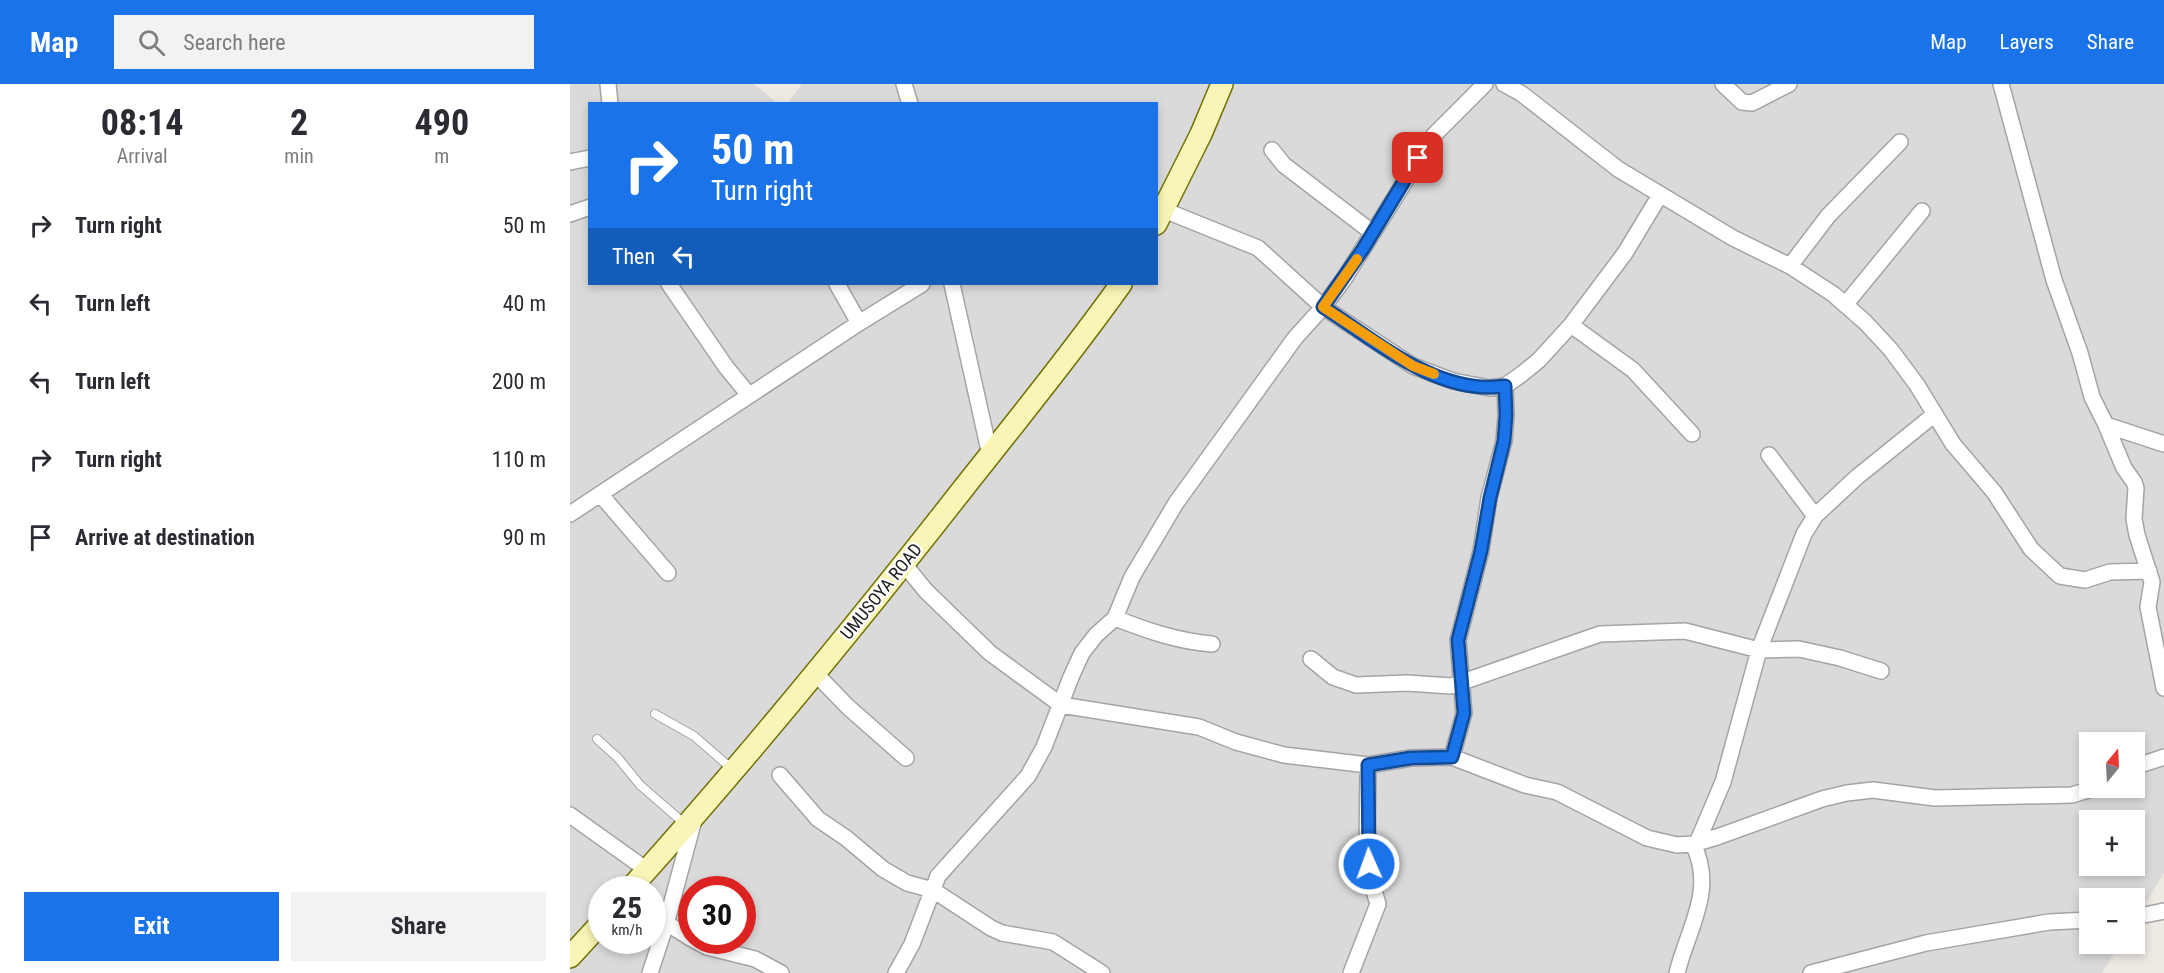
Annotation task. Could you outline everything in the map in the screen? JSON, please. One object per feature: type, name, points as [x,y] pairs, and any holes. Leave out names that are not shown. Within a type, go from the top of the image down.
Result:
[{"type":"main road","points":[[1160,217],[1201,134],[1222,84]]},
{"type":"main road","name":"UMUSOYA ROAD","points":[[642,876],[735,771],[904,564],[1051,380],[1120,285]]},
{"type":"main road","points":[[570,957],[588,937]]},
{"type":"street","points":[[608,84],[610,102]]},
{"type":"street","points":[[904,84],[909,102]]},
{"type":"street","points":[[896,973],[912,944],[938,876],[1028,776],[1044,747],[1071,677],[1083,653],[1096,635],[1115,618],[1132,577],[1176,503],[1295,338],[1323,307],[1373,234],[1434,135],[1485,84]]},
{"type":"street","points":[[1504,84],[1522,94],[1618,169],[1733,238],[1790,266],[1845,305],[1891,350],[1917,385],[1953,444],[1994,492],[2031,549],[2060,576],[2085,580],[2110,572],[2155,578]]},
{"type":"street","points":[[1723,84],[1742,102],[1752,103],[1789,84]]},
{"type":"street","points":[[2001,84],[2054,280],[2080,353],[2092,397],[2124,468],[2134,482],[2137,535],[2155,578],[2148,595],[2148,607],[2164,688]]},
{"type":"street","points":[[1790,266],[1828,216],[1900,142]]},
{"type":"street","points":[[1272,150],[1284,165],[1373,234]]},
{"type":"street","points":[[570,162],[588,158]]},
{"type":"street","points":[[1160,217],[1258,248],[1323,307],[1413,366],[1453,381],[1490,388],[1505,386],[1539,360],[1571,325],[1625,252],[1660,195]]},
{"type":"street","points":[[570,214],[588,208]]},
{"type":"street","points":[[1845,305],[1923,211]]},
{"type":"street","points":[[670,285],[726,367],[749,395]]},
{"type":"street","points":[[838,285],[859,322]]},
{"type":"street","points":[[570,514],[859,322],[920,285]]},
{"type":"street","points":[[952,285],[990,455]]},
{"type":"street","points":[[1571,325],[1633,370],[1692,434]]},
{"type":"street","points":[[1452,757],[1464,713],[1458,640],[1481,551],[1490,498],[1504,441],[1505,386]]},
{"type":"street","points":[[1677,973],[1700,902],[1702,867],[1695,843],[1723,782],[1759,650],[1804,534],[1815,516],[1857,477],[1935,414]]},
{"type":"street","points":[[2106,425],[2127,434],[2164,444]]},
{"type":"street","points":[[2117,452],[2127,434]]},
{"type":"street","points":[[1769,455],[1815,516]]},
{"type":"street","points":[[600,494],[668,573]]},
{"type":"street","points":[[904,564],[926,591],[990,653],[1061,705],[1199,727],[1236,742],[1284,755],[1368,765],[1411,758],[1452,757],[1525,785],[1557,792],[1647,838],[1677,845],[1695,843],[1822,799],[1847,793],[1873,790],[1935,798],[2072,795],[2079,793]]},
{"type":"street","points":[[1115,618],[1161,636],[1212,644]]},
{"type":"street","points":[[1311,659],[1332,677],[1356,685],[1407,683],[1438,686],[1460,683],[1600,634],[1685,630],[1759,650],[1799,649],[1840,658],[1881,671]]},
{"type":"street","points":[[815,673],[848,707],[906,758]]},
{"type":"street","points":[[2145,763],[2164,756]]},
{"type":"street","points":[[1351,973],[1378,904],[1370,878],[1367,851],[1368,765]]},
{"type":"street","points":[[780,775],[818,819],[846,838],[883,869],[907,883],[933,890],[1002,933],[1053,942],[1102,973]]},
{"type":"street","points":[[570,815],[647,870]]},
{"type":"street","points":[[678,931],[666,924],[691,821]]},
{"type":"street","points":[[2145,915],[2164,911]]},
{"type":"street","points":[[1811,973],[1926,943],[2049,922],[2079,921]]},
{"type":"street","points":[[650,973],[656,954]]},
{"type":"street","points":[[735,954],[755,959],[781,973]]},
{"type":"lane","points":[[655,714],[694,736],[735,771]]},
{"type":"lane","points":[[597,739],[618,758],[640,785],[691,821]]},
{"type":"shaded area","points":[[570,84],[754,84],[776,102],[588,102],[588,285],[1158,285],[1158,102],[789,102],[802,84],[2164,84],[2164,873],[2145,904],[2145,888],[2079,888],[2079,954],[2114,954],[2102,973],[570,973]]},
{"type":"slow traffic","points":[[1357,259],[1323,307],[1413,366],[1434,374]]},
{"type":"route","points":[[1369,864],[1367,851],[1368,765],[1388,760],[1431,756],[1452,757],[1462,727],[1464,713],[1458,640],[1481,551],[1490,498],[1504,441],[1506,415],[1505,386],[1490,388],[1453,381],[1413,366],[1323,307],[1344,279],[1418,158]]}]
